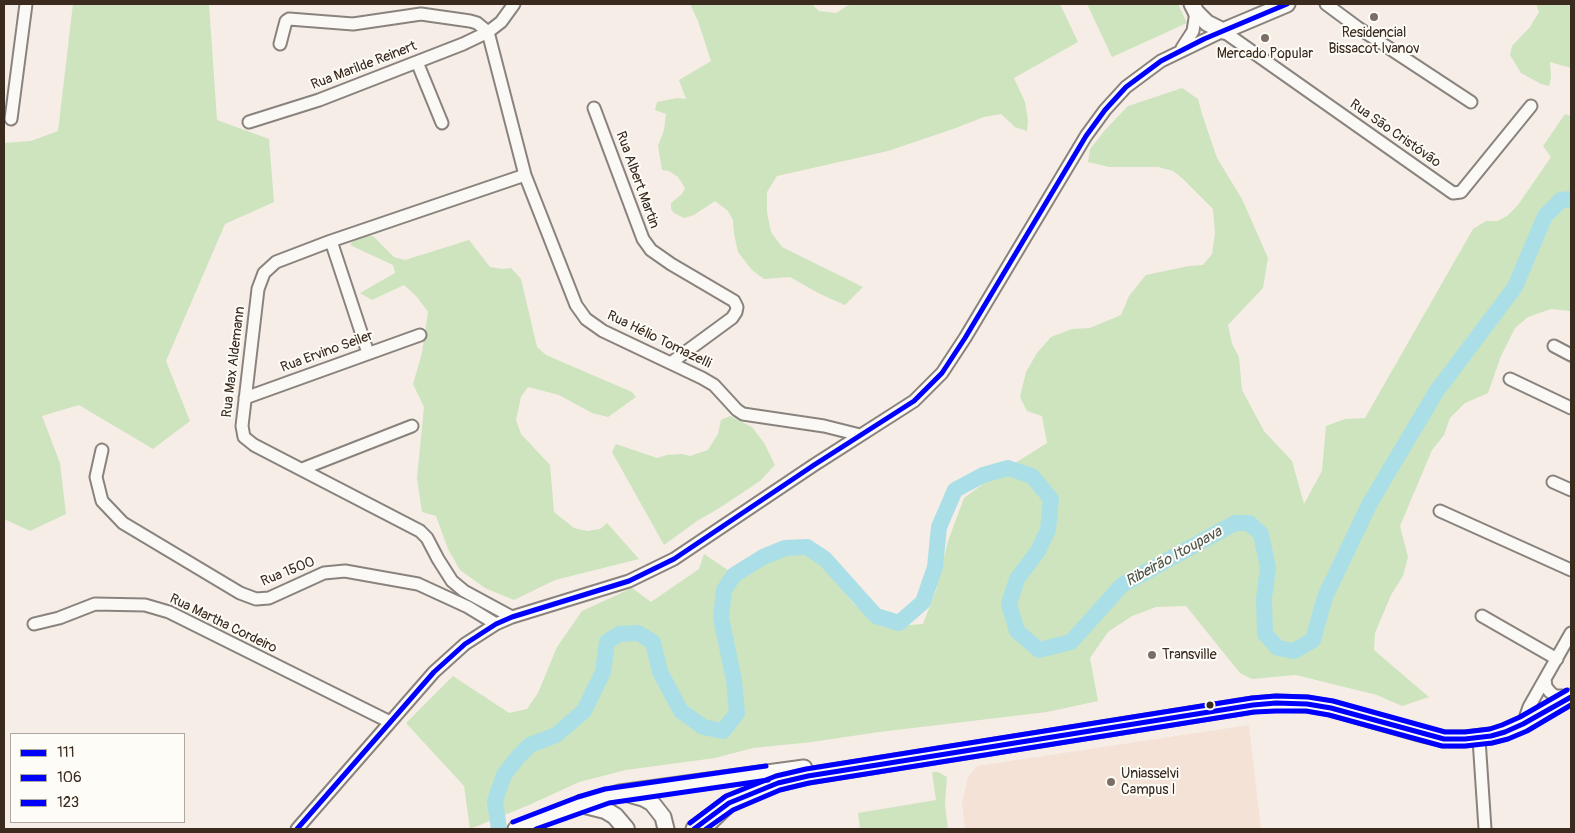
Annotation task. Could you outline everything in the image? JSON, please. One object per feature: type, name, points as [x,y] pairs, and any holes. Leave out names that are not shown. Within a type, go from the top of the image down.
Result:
[{"type":"highway","points":[[702,829],[729,803]]},
{"type":"highway","points":[[581,804],[605,810],[615,816],[626,829]]},
{"type":"main road","points":[[1194,8],[1206,24],[1223,31],[1287,4]]},
{"type":"main road","points":[[694,829],[729,803],[808,776],[1211,712],[1276,703],[1306,704],[1331,708],[1396,728],[1444,739],[1479,738],[1498,734],[1524,724],[1571,697]]},
{"type":"main road","points":[[519,828],[581,804],[620,793],[806,768],[881,765]]},
{"type":"main road","points":[[620,793],[643,798],[652,803],[663,817],[666,829]]},
{"type":"street","points":[[11,119],[26,4]]},
{"type":"street","name":"Rua Marilde Reinert","points":[[249,122],[319,100],[463,44],[488,32],[501,22],[514,4]]},
{"type":"street","points":[[1326,4],[1357,27],[1471,102]]},
{"type":"street","points":[[1181,50],[1193,31],[1194,8]]},
{"type":"street","points":[[280,44],[286,21],[289,19],[354,24],[421,14],[470,21],[488,32]]},
{"type":"street","points":[[297,829],[434,672],[465,644],[496,624],[512,617],[629,580],[674,560],[914,401],[942,373],[970,330],[1086,136],[1105,110],[1126,87],[1161,61],[1223,31]]},
{"type":"street","name":"Rua São Cristóvão","points":[[1223,31],[1453,193],[1461,192],[1531,106]]},
{"type":"street","name":"Rua Hélio Tomazelli","points":[[488,32],[525,175],[576,305],[586,319],[603,331],[672,362],[714,385],[743,414],[824,426],[860,435]]},
{"type":"street","points":[[417,62],[442,123]]},
{"type":"street","name":"Rua Albert Martin","points":[[594,108],[643,240],[651,250],[734,301],[737,307],[732,318],[672,362]]},
{"type":"street","name":"Rua Max Aldemann","points":[[512,617],[464,591],[452,581],[438,560],[427,538],[420,531],[254,445],[244,437],[242,426],[258,289],[264,273],[276,262],[331,241],[525,175]]},
{"type":"street","points":[[331,241],[368,353]]},
{"type":"street","name":"Rua Ervino Seiler","points":[[245,398],[420,334]]},
{"type":"street","points":[[1554,346],[1571,355]]},
{"type":"street","points":[[1510,379],[1571,408]]},
{"type":"street","points":[[302,469],[412,426]]},
{"type":"street","name":"Rua 1500","points":[[102,450],[96,477],[102,501],[107,507],[123,523],[240,593],[256,599],[270,598],[324,573],[345,571],[418,584],[468,606],[496,624]]},
{"type":"street","points":[[1552,482],[1571,490]]},
{"type":"street","points":[[1440,511],[1571,570]]},
{"type":"street","name":"Rua Martha Cordeiro","points":[[34,624],[59,618],[95,604],[145,605],[169,612],[390,722]]},
{"type":"street","points":[[1482,616],[1557,658]]},
{"type":"street","points":[[1524,724],[1529,707],[1571,633]]},
{"type":"street","points":[[1545,679],[1546,686],[1555,696],[1571,697]]},
{"type":"street","points":[[1479,738],[1485,829]]},
{"type":"shaded area","name":"Uniasselvi Campus I","points":[[1249,725],[1261,829],[965,829],[962,803],[968,777],[977,766]]},
{"type":"green space","points":[[73,4],[209,4],[217,120],[269,139],[274,202],[225,224],[166,361],[190,421],[153,449],[79,405],[42,416],[60,463],[66,514],[30,531],[4,519],[4,143],[31,141],[58,131]]},
{"type":"green space","points":[[690,4],[812,4],[819,11],[836,13],[850,4],[1060,4],[1078,42],[1014,78],[1025,102],[1028,120],[1027,131],[1015,127],[1001,114],[984,117],[888,151],[777,176],[767,192],[767,212],[771,232],[782,247],[863,287],[845,305],[820,294],[790,277],[764,279],[752,270],[738,252],[733,220],[728,211],[715,201],[694,215],[684,218],[674,213],[671,209],[671,203],[682,194],[685,188],[678,177],[669,171],[662,170],[658,146],[664,130],[666,114],[655,110],[657,102],[677,98],[686,99],[679,80],[711,61],[698,21]]},
{"type":"green space","points":[[1087,4],[1178,4],[1187,23],[1112,57]]},
{"type":"green space","points":[[1536,4],[1571,4],[1571,68],[1550,62],[1551,78],[1549,86],[1541,84],[1521,73],[1510,55],[1512,46],[1530,27],[1539,12]]},
{"type":"green space","points":[[1182,88],[1198,99],[1217,158],[1242,199],[1268,258],[1263,288],[1228,325],[1232,344],[1239,357],[1242,390],[1264,431],[1292,461],[1304,504],[1322,471],[1326,426],[1345,419],[1365,418],[1473,229],[1486,221],[1497,221],[1507,216],[1518,205],[1551,157],[1543,146],[1565,114],[1571,116],[1571,311],[1551,309],[1528,317],[1515,328],[1501,356],[1488,393],[1465,403],[1450,418],[1444,435],[1432,450],[1400,526],[1408,557],[1403,576],[1391,595],[1375,633],[1374,650],[1429,697],[1402,706],[1377,695],[1296,675],[1252,679],[1240,673],[1186,606],[1156,607],[1132,616],[1108,632],[1090,658],[1098,701],[1047,712],[753,748],[715,758],[626,770],[579,782],[470,829],[464,786],[406,723],[453,676],[509,713],[527,709],[538,693],[557,647],[582,611],[632,588],[651,602],[699,569],[704,554],[741,579],[746,573],[776,554],[794,552],[811,556],[826,567],[853,603],[883,627],[923,624],[936,590],[948,541],[964,498],[1047,443],[1042,416],[1027,411],[1020,397],[1026,372],[1037,353],[1051,337],[1072,329],[1090,328],[1121,315],[1129,296],[1146,275],[1203,265],[1212,254],[1215,233],[1213,209],[1173,171],[1158,167],[1109,167],[1088,162],[1090,149],[1128,106]]},
{"type":"green space","points":[[357,236],[373,236],[394,257],[405,260],[469,240],[490,267],[511,268],[521,279],[537,347],[546,355],[632,392],[636,397],[608,417],[592,413],[559,395],[528,387],[521,397],[516,420],[521,434],[550,465],[554,512],[574,528],[587,531],[600,529],[607,523],[639,559],[555,580],[514,600],[485,588],[460,570],[448,549],[436,516],[422,512],[417,478],[424,407],[413,384],[422,353],[428,312],[417,297],[404,285],[372,300],[360,293],[395,273],[393,265],[350,245]]},
{"type":"green space","points":[[730,416],[752,427],[764,443],[775,465],[760,481],[697,521],[664,545],[612,452],[616,444],[657,458],[682,454],[690,456],[708,450],[718,434],[721,420]]},
{"type":"green space","points":[[932,772],[938,772],[947,777],[945,804],[948,829],[860,829],[858,813],[936,800]]},
{"type":"waterway","name":"Ribeirão Itoupava","points":[[499,829],[495,801],[504,775],[530,745],[556,735],[584,711],[603,672],[607,642],[619,634],[638,633],[653,642],[660,672],[681,711],[703,727],[723,731],[737,713],[734,680],[721,618],[724,590],[734,575],[763,557],[785,548],[807,547],[825,559],[876,616],[899,623],[923,602],[935,567],[939,527],[955,490],[983,475],[1008,468],[1032,476],[1051,499],[1048,530],[1038,551],[1017,579],[1009,604],[1017,631],[1039,650],[1071,642],[1122,585],[1235,523],[1249,523],[1261,534],[1268,568],[1264,598],[1265,634],[1278,648],[1294,651],[1313,640],[1325,597],[1370,503],[1436,392],[1515,287],[1545,216],[1561,200],[1571,199]]},
{"type":"transit line","name":"111","points":[[297,829],[434,672],[465,644],[496,624],[512,617],[629,581],[674,559],[814,465],[914,401],[942,373],[1086,136],[1105,110],[1126,87],[1161,61],[1204,39],[1287,4]]},
{"type":"transit line","name":"123","points":[[690,823],[726,796],[776,776],[806,769],[1252,698],[1276,696],[1308,697],[1333,701],[1445,732],[1465,732],[1490,729],[1502,725],[1567,690]]},
{"type":"transit line","name":"111","points":[[694,829],[729,803],[778,783],[808,776],[1253,705],[1276,703],[1307,704],[1331,708],[1444,739],[1465,739],[1491,736],[1505,732],[1571,697]]},
{"type":"transit line","name":"106","points":[[706,829],[733,810],[780,790],[809,783],[1254,712],[1306,711],[1329,715],[1442,746],[1465,746],[1508,739],[1527,731],[1571,705]]},
{"type":"transit line","name":"123","points":[[513,822],[578,797],[605,789],[766,766]]},
{"type":"transit line","name":"106","points":[[536,829],[609,803],[768,780]]},
{"type":"place","name":"Residencial Bissacot Ivanov","points":[[1374,17]]},
{"type":"place","name":"Mercado Popular","points":[[1265,38]]},
{"type":"place","name":"Transville","points":[[1152,655]]},
{"type":"place","name":"Uniasselvi Campus I","points":[[1111,782]]}]
